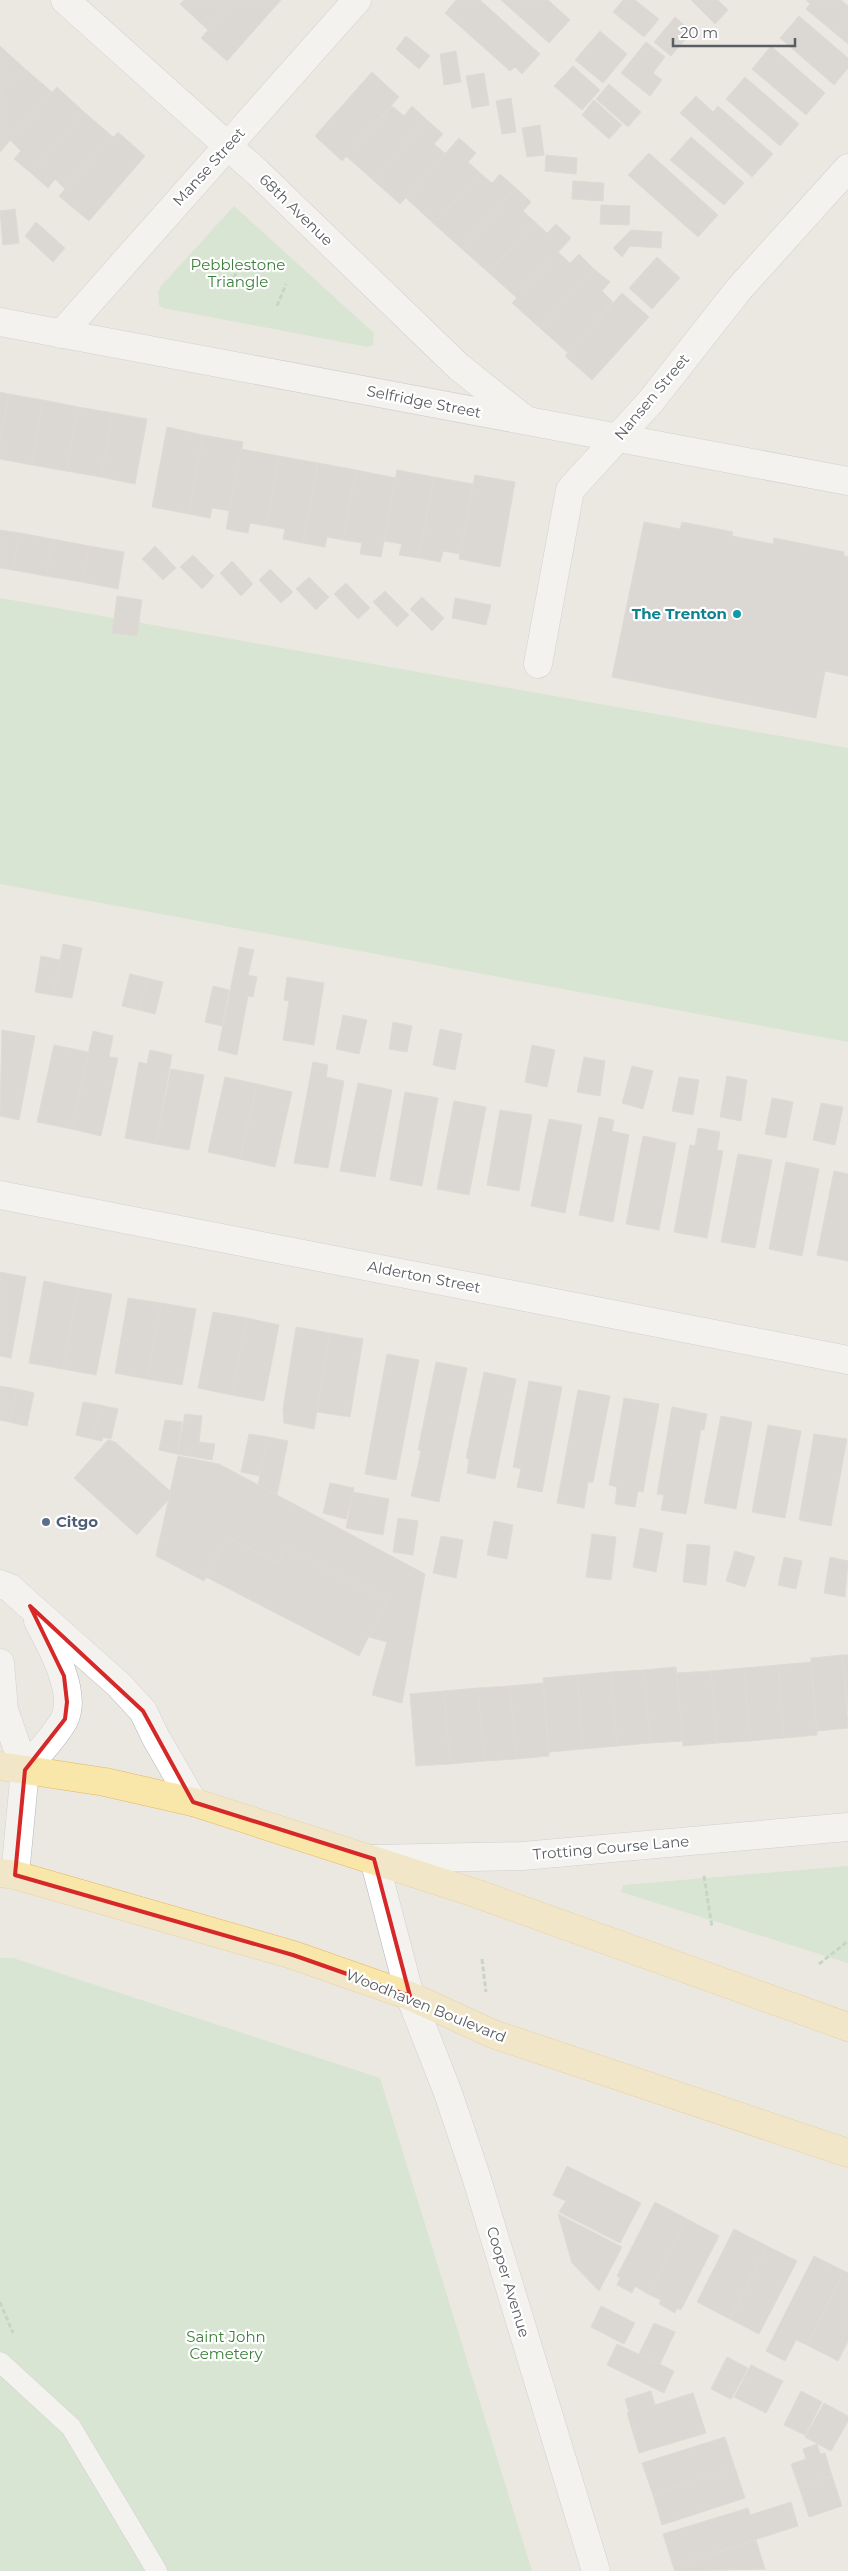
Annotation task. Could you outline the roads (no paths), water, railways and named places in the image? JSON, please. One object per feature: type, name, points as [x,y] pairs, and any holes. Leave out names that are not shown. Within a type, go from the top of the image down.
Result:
[{"type":"main road","points":[[12,1768],[104,1782],[192,1802],[472,1892],[848,2027]]},
{"type":"main road","name":"Woodhaven Boulevard","points":[[8,1874],[293,1955],[410,1996],[493,2034],[848,2154]]},
{"type":"street","name":"68th Avenue","points":[[65,0],[228,145],[459,367],[526,421]]},
{"type":"street","name":"Manse Street","points":[[61,334],[357,0]]},
{"type":"street","name":"Nansen Street","points":[[538,664],[570,490],[651,401],[738,289],[848,168]]},
{"type":"street","name":"Selfridge Street","points":[[0,322],[848,481]]},
{"type":"street","name":"Alderton Street","points":[[0,1195],[848,1360]]},
{"type":"street","points":[[0,1584],[10,1588],[118,1684],[143,1711],[192,1802]]},
{"type":"street","points":[[12,1768],[65,1719],[67,1702],[64,1676],[30,1606]]},
{"type":"street","points":[[0,1663],[12,1768],[8,1874]]},
{"type":"street","name":"Trotting Course Lane","points":[[374,1860],[523,1856],[848,1827]]},
{"type":"street","name":"Cooper Avenue","points":[[374,1860],[410,1996],[448,2093],[475,2173],[596,2571]]},
{"type":"lane","points":[[0,2362],[71,2427],[157,2571]]},
{"type":"place","name":"The Trenton","points":[[737,614]]},
{"type":"place","name":"Citgo","points":[[46,1522]]},
{"type":"park label","name":"Pebblestone Triangle","points":[[238,274]]},
{"type":"park label","name":"Saint John Cemetery","points":[[226,2346]]}]
